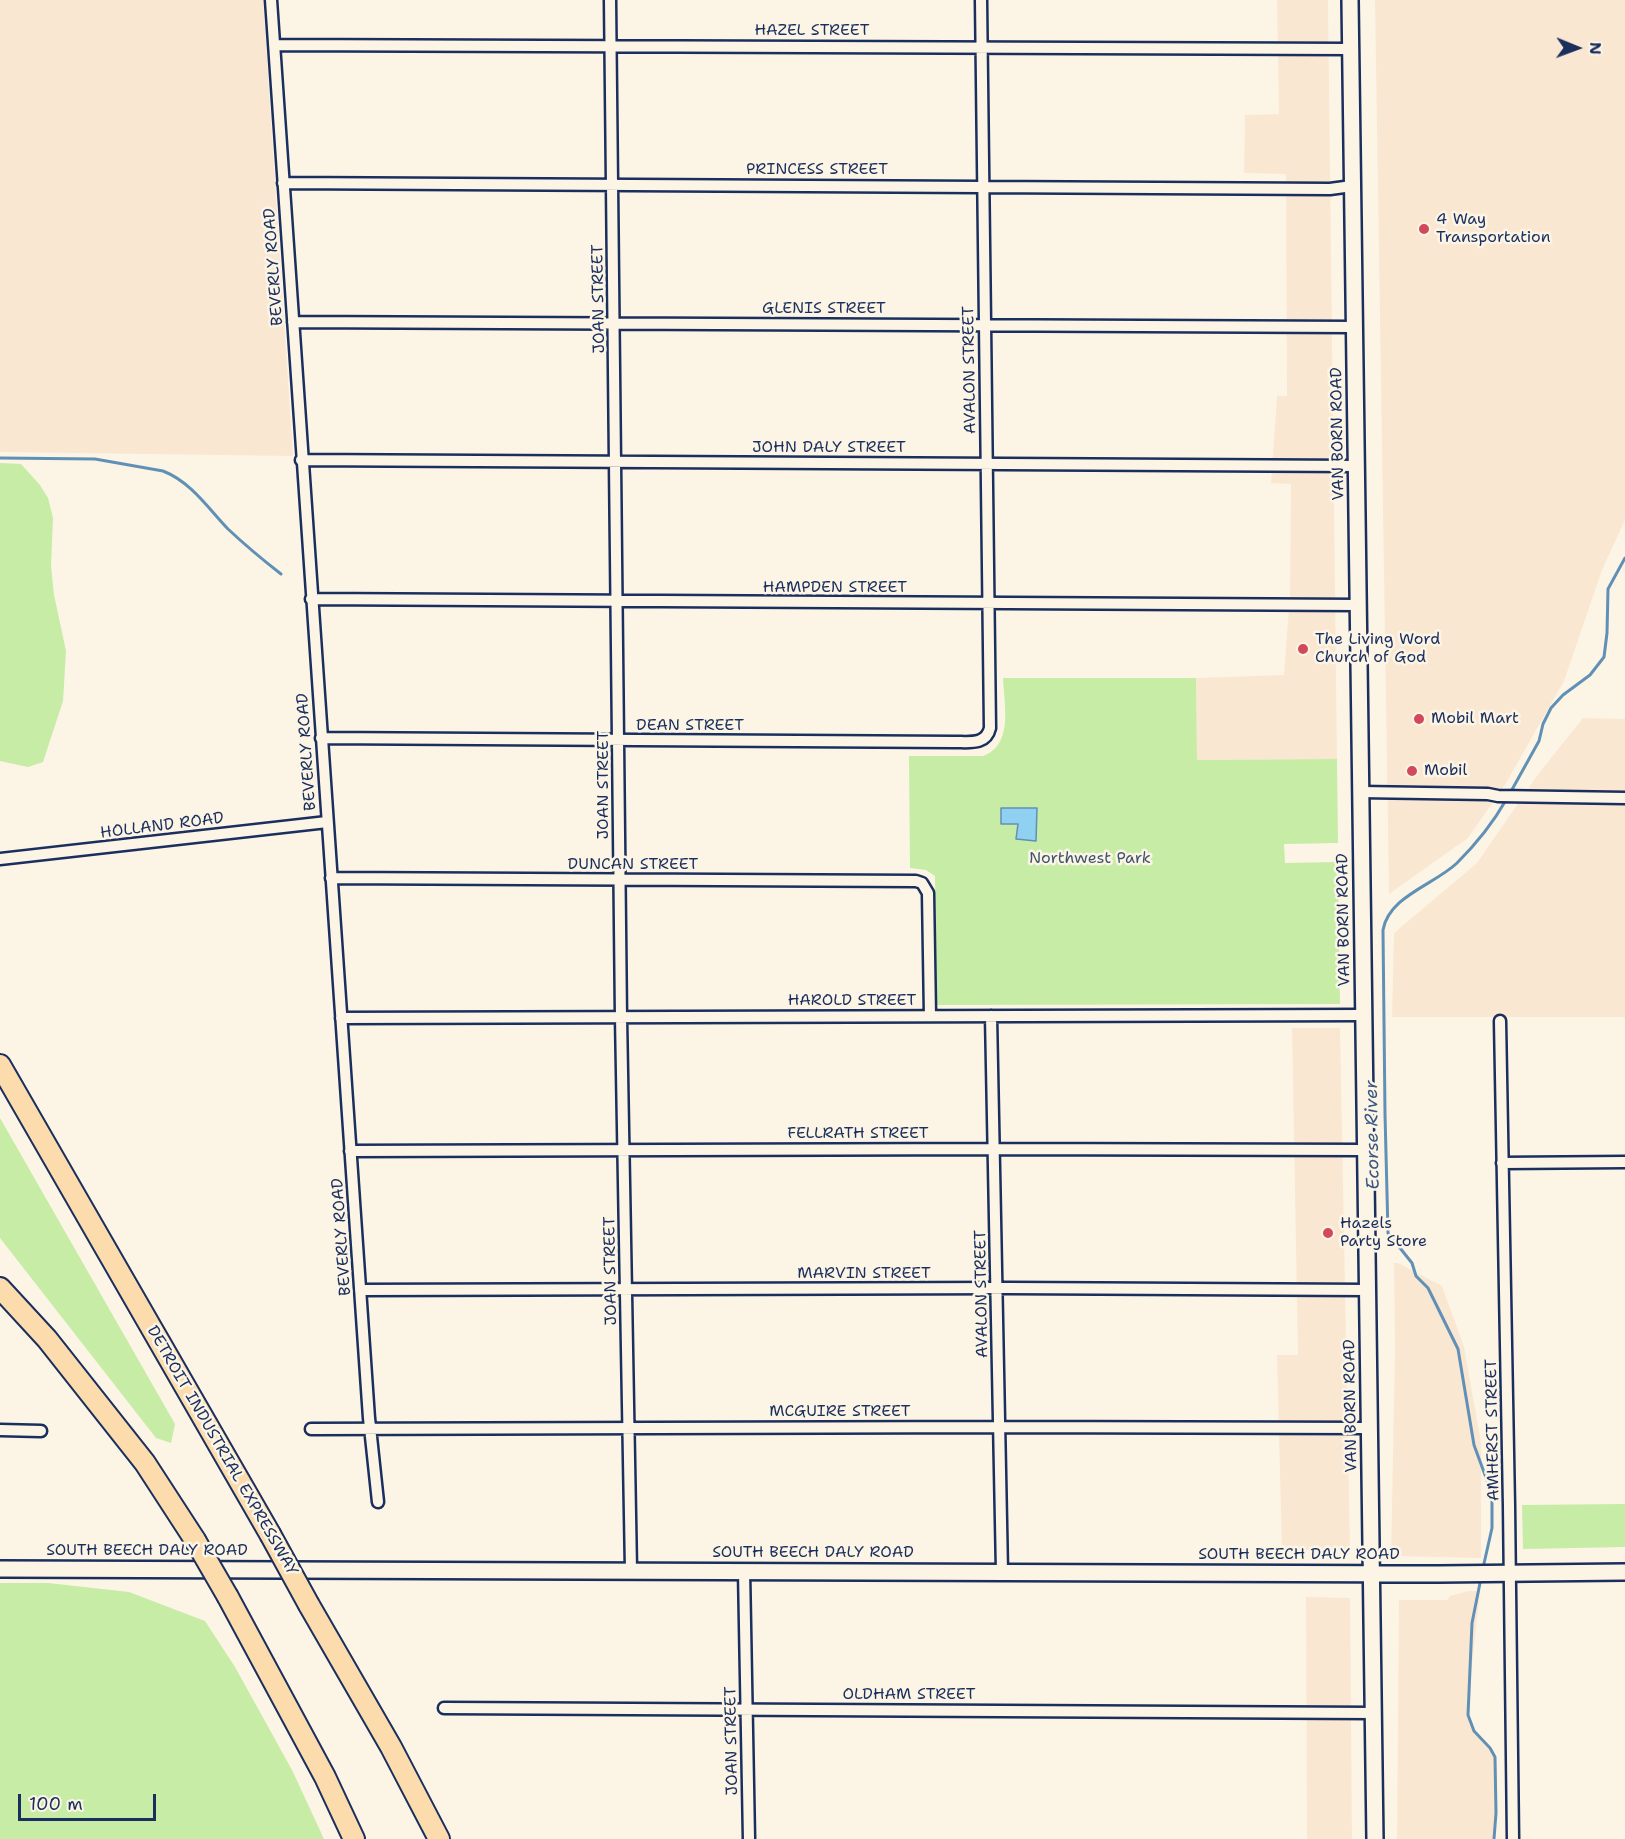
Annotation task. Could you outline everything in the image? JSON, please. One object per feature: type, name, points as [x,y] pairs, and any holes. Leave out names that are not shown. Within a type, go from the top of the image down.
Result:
[{"type":"highway","name":"DETROIT INDUSTRIAL EXPRESSWAY","points":[[0,1065],[270,1533],[391,1747],[439,1839]]},
{"type":"highway","points":[[0,1288],[47,1339],[145,1463],[195,1540],[325,1778],[354,1839]]},
{"type":"main road","name":"VAN BORN ROAD","points":[[1350,0],[1375,1839]]},
{"type":"main road","name":"SOUTH BEECH DALY ROAD","points":[[0,1569],[1372,1574],[1625,1572]]},
{"type":"street","name":"BEVERLY ROAD","points":[[271,0],[350,1151],[370,1430],[378,1502]]},
{"type":"street","name":"JOAN STREET","points":[[610,0],[621,1017],[631,1570]]},
{"type":"street","name":"AVALON STREET","points":[[981,0],[990,728],[985,739]]},
{"type":"street","name":"HAZEL STREET","points":[[274,45],[1350,49]]},
{"type":"street","name":"PRINCESS STREET","points":[[283,183],[1319,189],[1352,186]]},
{"type":"street","name":"GLENIS STREET","points":[[293,322],[1354,327]]},
{"type":"street","name":"JOHN DALY STREET","points":[[301,460],[1356,466]]},
{"type":"street","name":"HAMPDEN STREET","points":[[311,599],[1358,605]]},
{"type":"street","name":"DEAN STREET","points":[[321,738],[956,742],[980,742],[985,739]]},
{"type":"street","points":[[1360,792],[1625,798]]},
{"type":"street","name":"HOLLAND ROAD","points":[[0,859],[327,822]]},
{"type":"street","name":"DUNCAN STREET","points":[[331,878],[916,881],[922,883],[928,893],[930,1016]]},
{"type":"street","name":"HAROLD STREET","points":[[341,1018],[1364,1015]]},
{"type":"street","name":"AVALON STREET","points":[[991,1016],[1002,1572]]},
{"type":"street","name":"AMHERST STREET","points":[[1500,1022],[1513,1839]]},
{"type":"street","name":"FELLRATH STREET","points":[[350,1151],[1365,1150]]},
{"type":"street","points":[[1502,1163],[1625,1162]]},
{"type":"street","name":"MARVIN STREET","points":[[360,1290],[997,1288],[1367,1290]]},
{"type":"street","name":"MCGUIRE STREET","points":[[311,1429],[1369,1428]]},
{"type":"street","points":[[0,1430],[41,1431]]},
{"type":"street","name":"JOAN STREET","points":[[744,1571],[748,1839]]},
{"type":"street","name":"OLDHAM STREET","points":[[444,1708],[1373,1713]]},
{"type":"shaded area","points":[[0,0],[263,0],[293,456],[0,452]]},
{"type":"shaded area","points":[[1277,0],[1328,0],[1337,759],[1197,760],[1196,678],[1284,675],[1290,595],[1291,484],[1271,483],[1277,396],[1287,396],[1286,174],[1244,173],[1245,115],[1279,114]]},
{"type":"shaded area","points":[[1375,0],[1625,0],[1625,520],[1602,570],[1564,681],[1506,783],[1468,838],[1389,894]]},
{"type":"shaded area","points":[[1583,718],[1625,719],[1625,1017],[1392,1017],[1394,933],[1477,863],[1539,773]]},
{"type":"shaded area","points":[[1292,1028],[1340,1028],[1350,1550],[1282,1550],[1277,1355],[1298,1355]]},
{"type":"shaded area","points":[[1394,1263],[1442,1286],[1464,1347],[1481,1442],[1481,1558],[1391,1556],[1395,1350]]},
{"type":"shaded area","points":[[1468,1591],[1480,1591],[1470,1682],[1469,1722],[1495,1757],[1495,1839],[1397,1839],[1399,1600],[1447,1600],[1450,1596]]},
{"type":"shaded area","points":[[1306,1597],[1350,1598],[1352,1839],[1307,1839]]},
{"type":"green space","points":[[0,463],[21,464],[40,485],[48,498],[53,518],[51,566],[54,595],[66,651],[63,701],[43,762],[28,767],[0,761]]},
{"type":"green space","name":"Northwest Park","points":[[1003,678],[1196,678],[1197,760],[1337,759],[1338,843],[1284,844],[1285,863],[1338,862],[1340,1004],[936,1005],[935,876],[926,870],[910,868],[909,756],[983,756],[993,751],[999,743],[1005,723]]},
{"type":"green space","points":[[0,1118],[175,1424],[171,1443],[156,1438],[0,1238]]},
{"type":"green space","points":[[1625,1504],[1625,1547],[1523,1549],[1522,1505]]},
{"type":"green space","points":[[0,1583],[48,1583],[129,1592],[205,1621],[235,1667],[292,1770],[324,1839],[0,1839]]},
{"type":"water","points":[[1001,808],[1037,808],[1036,841],[1016,839],[1018,824],[1001,824]]},
{"type":"waterway","points":[[0,458],[95,459],[163,471],[191,489],[228,529],[281,574]]},
{"type":"waterway","name":"Ecorse River","points":[[1509,795],[1539,741],[1543,724],[1551,708],[1563,695],[1590,675],[1604,657],[1608,589],[1625,558]]},
{"type":"waterway","name":"Ecorse River","points":[[1483,1568],[1492,1528],[1492,1494],[1474,1445],[1458,1349],[1428,1288],[1416,1276],[1412,1263],[1388,1233],[1383,930],[1394,908],[1447,871],[1464,856],[1490,825],[1506,800]]},
{"type":"waterway","name":"Ecorse River","points":[[1481,1578],[1472,1623],[1468,1715],[1474,1731],[1495,1757],[1494,1839]]},
{"type":"place","name":"4 Way Transportation","points":[[1424,229]]},
{"type":"place","name":"The Living Word Church of God","points":[[1303,649]]},
{"type":"place","name":"Mobil Mart","points":[[1419,719]]},
{"type":"place","name":"Mobil","points":[[1412,771]]},
{"type":"place","name":"Hazels Party Store","points":[[1328,1233]]}]
